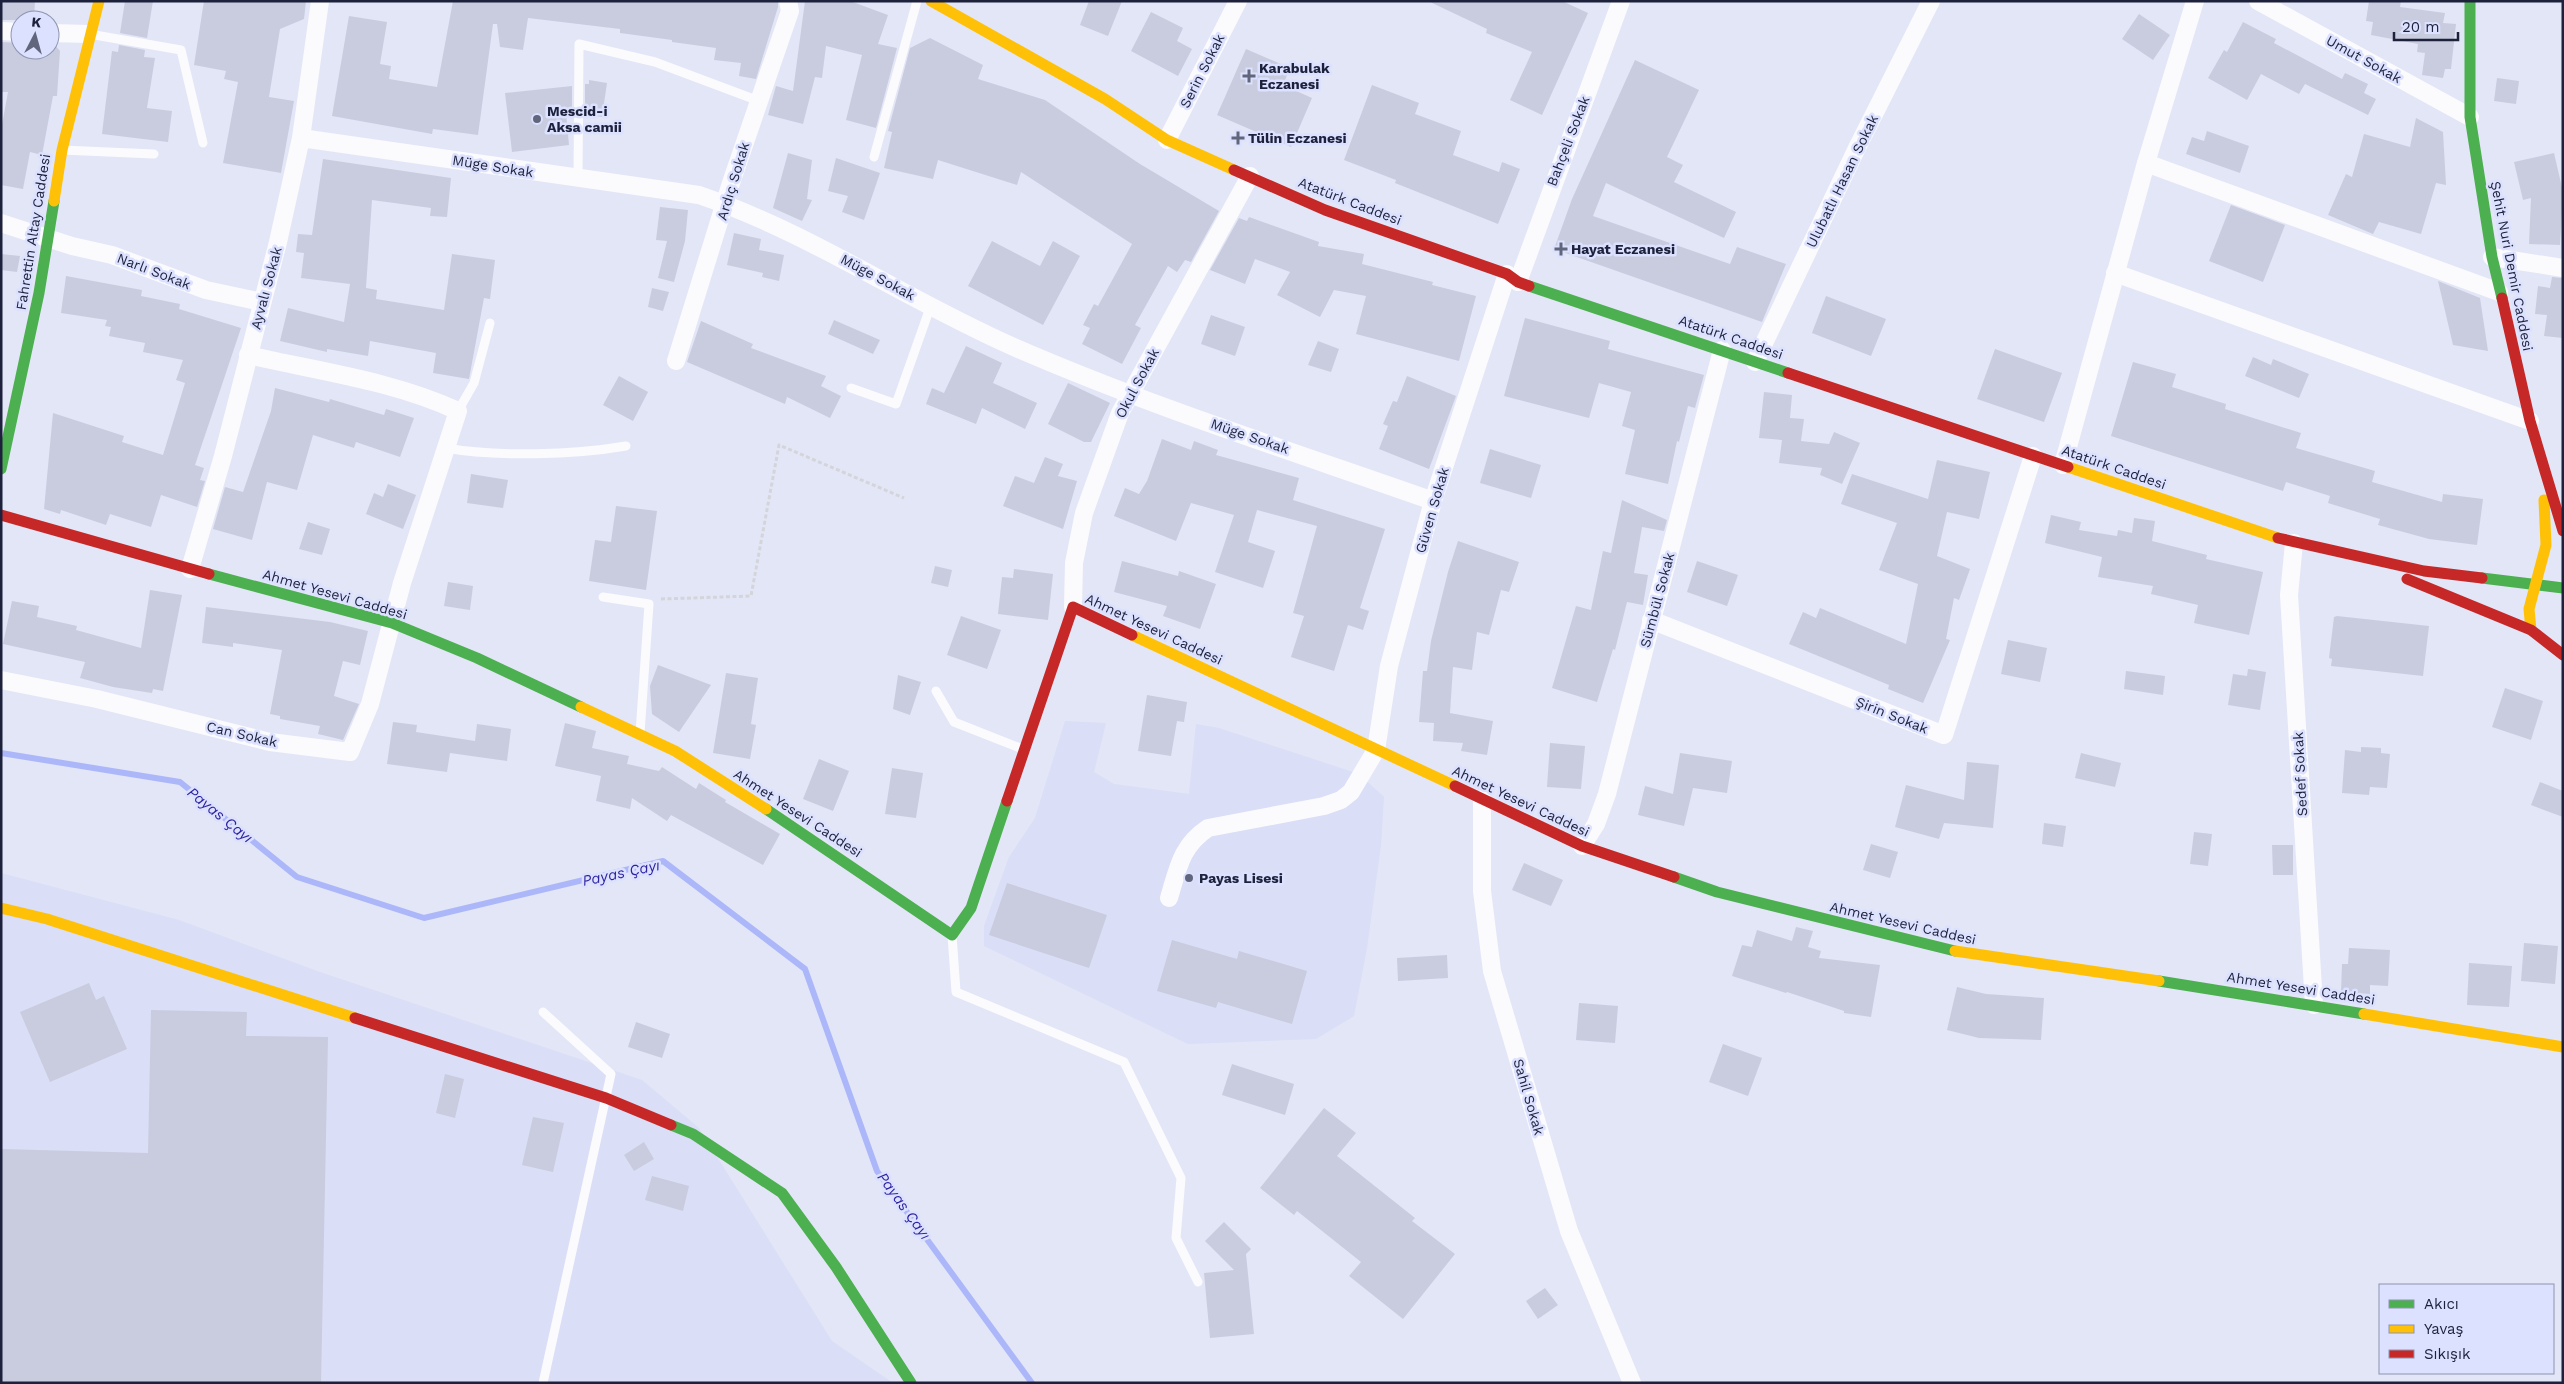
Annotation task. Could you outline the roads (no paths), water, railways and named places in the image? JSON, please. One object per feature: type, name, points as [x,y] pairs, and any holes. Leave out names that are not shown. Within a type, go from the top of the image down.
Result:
[{"type":"street","name":"Fahrettin Altay Caddesi","points":[[1,470],[40,293],[46,237],[62,150],[89,34],[99,1]]},
{"type":"street","name":"Ayvalı Sokak","points":[[190,569],[223,456],[301,138],[320,1]]},
{"type":"street","name":"Ardıç Sokak","points":[[676,361],[759,101],[790,12],[788,1]]},
{"type":"street","name":"Atatürk Caddesi","points":[[931,1],[1105,99],[1167,140],[1325,210],[1512,278],[1755,362],[2294,543],[2424,571],[2563,588]]},
{"type":"street","name":"Serin Sokak","points":[[1167,140],[1238,1]]},
{"type":"street","name":"Bahçeli Sokak","points":[[1512,278],[1621,1]]},
{"type":"street","name":"Ulubatlı Hasan Sokak","points":[[1755,362],[1857,148],[1931,1]]},
{"type":"street","points":[[2063,465],[2146,163],[2195,1]]},
{"type":"street","name":"Umut Sokak","points":[[2258,1],[2470,117]]},
{"type":"street","name":"Şehit Nuri Demir Caddesi","points":[[2470,1],[2470,117],[2492,257],[2530,421],[2562,525]]},
{"type":"street","points":[[60,33],[89,34]]},
{"type":"street","name":"Müge Sokak","points":[[301,138],[699,195],[726,204],[818,246],[1014,347],[1130,394],[1433,501]]},
{"type":"street","points":[[2146,163],[2499,292]]},
{"type":"street","name":"Okul Sokak","points":[[1073,607],[1074,563],[1084,513],[1120,413],[1250,176]]},
{"type":"street","name":"Narlı Sokak","points":[[1,223],[72,246],[112,255],[206,290],[262,302]]},
{"type":"street","points":[[2492,257],[2563,268]]},
{"type":"street","points":[[2115,273],[2530,421]]},
{"type":"street","name":"Güven Sokak","points":[[1376,750],[1389,666],[1433,501],[1512,278]]},
{"type":"street","name":"Sümbül Sokak","points":[[1582,846],[1596,824],[1607,794],[1722,350]]},
{"type":"street","points":[[248,355],[394,387],[436,401],[458,411],[392,623]]},
{"type":"street","points":[[2531,630],[2529,609],[2543,558],[2546,536],[2546,516],[2536,442]]},
{"type":"street","name":"Şirin Sokak","points":[[1651,620],[1944,736],[2034,456]]},
{"type":"street","name":"Ahmet Yesevi Caddesi","points":[[1,515],[190,569],[392,623],[477,658],[675,751],[790,824],[952,935],[971,908],[1073,607],[1582,846],[1717,892],[1963,953],[2314,1005],[2563,1047]]},
{"type":"street","points":[[2294,543],[2431,587],[2531,630],[2560,652]]},
{"type":"street","name":"Sedef Sokak","points":[[2294,543],[2289,595],[2314,1005]]},
{"type":"street","name":"Can Sokak","points":[[1,680],[97,699],[270,742],[350,752],[370,704],[392,623]]},
{"type":"street","points":[[1169,898],[1182,858],[1193,838],[1208,828],[1324,806],[1340,800],[1351,792],[1376,750]]},
{"type":"street","name":"Sahil Sokak","points":[[1482,799],[1482,890],[1492,971],[1569,1231],[1632,1383]]},
{"type":"street","points":[[1,908],[47,919],[606,1098],[694,1134],[782,1193],[836,1268],[911,1383]]},
{"type":"lane","points":[[874,157],[916,1]]},
{"type":"lane","points":[[89,34],[181,50],[203,143]]},
{"type":"lane","points":[[578,179],[579,44],[655,62],[759,101]]},
{"type":"lane","points":[[62,150],[154,154]]},
{"type":"lane","points":[[851,388],[896,404],[931,305]]},
{"type":"lane","points":[[458,411],[474,383],[490,323]]},
{"type":"lane","points":[[445,448],[468,452],[587,452],[626,446]]},
{"type":"lane","points":[[603,598],[649,604],[640,733]]},
{"type":"lane","points":[[936,691],[954,722],[1025,750]]},
{"type":"lane","points":[[952,935],[956,992],[1124,1062],[1181,1178],[1176,1238],[1198,1282]]},
{"type":"lane","points":[[543,1012],[611,1074],[543,1383]]},
{"type":"waterway","name":"Payas Çayı","points":[[1,753],[180,782],[297,877],[424,918],[663,861],[805,969],[877,1171],[1032,1383]]},
{"type":"place","name":"Karabulak Eczanesi","points":[[1249,76]]},
{"type":"place","name":"Mescid-i Aksa camii","points":[[537,119]]},
{"type":"place","name":"Tülin Eczanesi","points":[[1238,138]]},
{"type":"place","name":"Hayat Eczanesi","points":[[1561,249]]},
{"type":"place","name":"Payas Lisesi","points":[[1189,878]]}]
